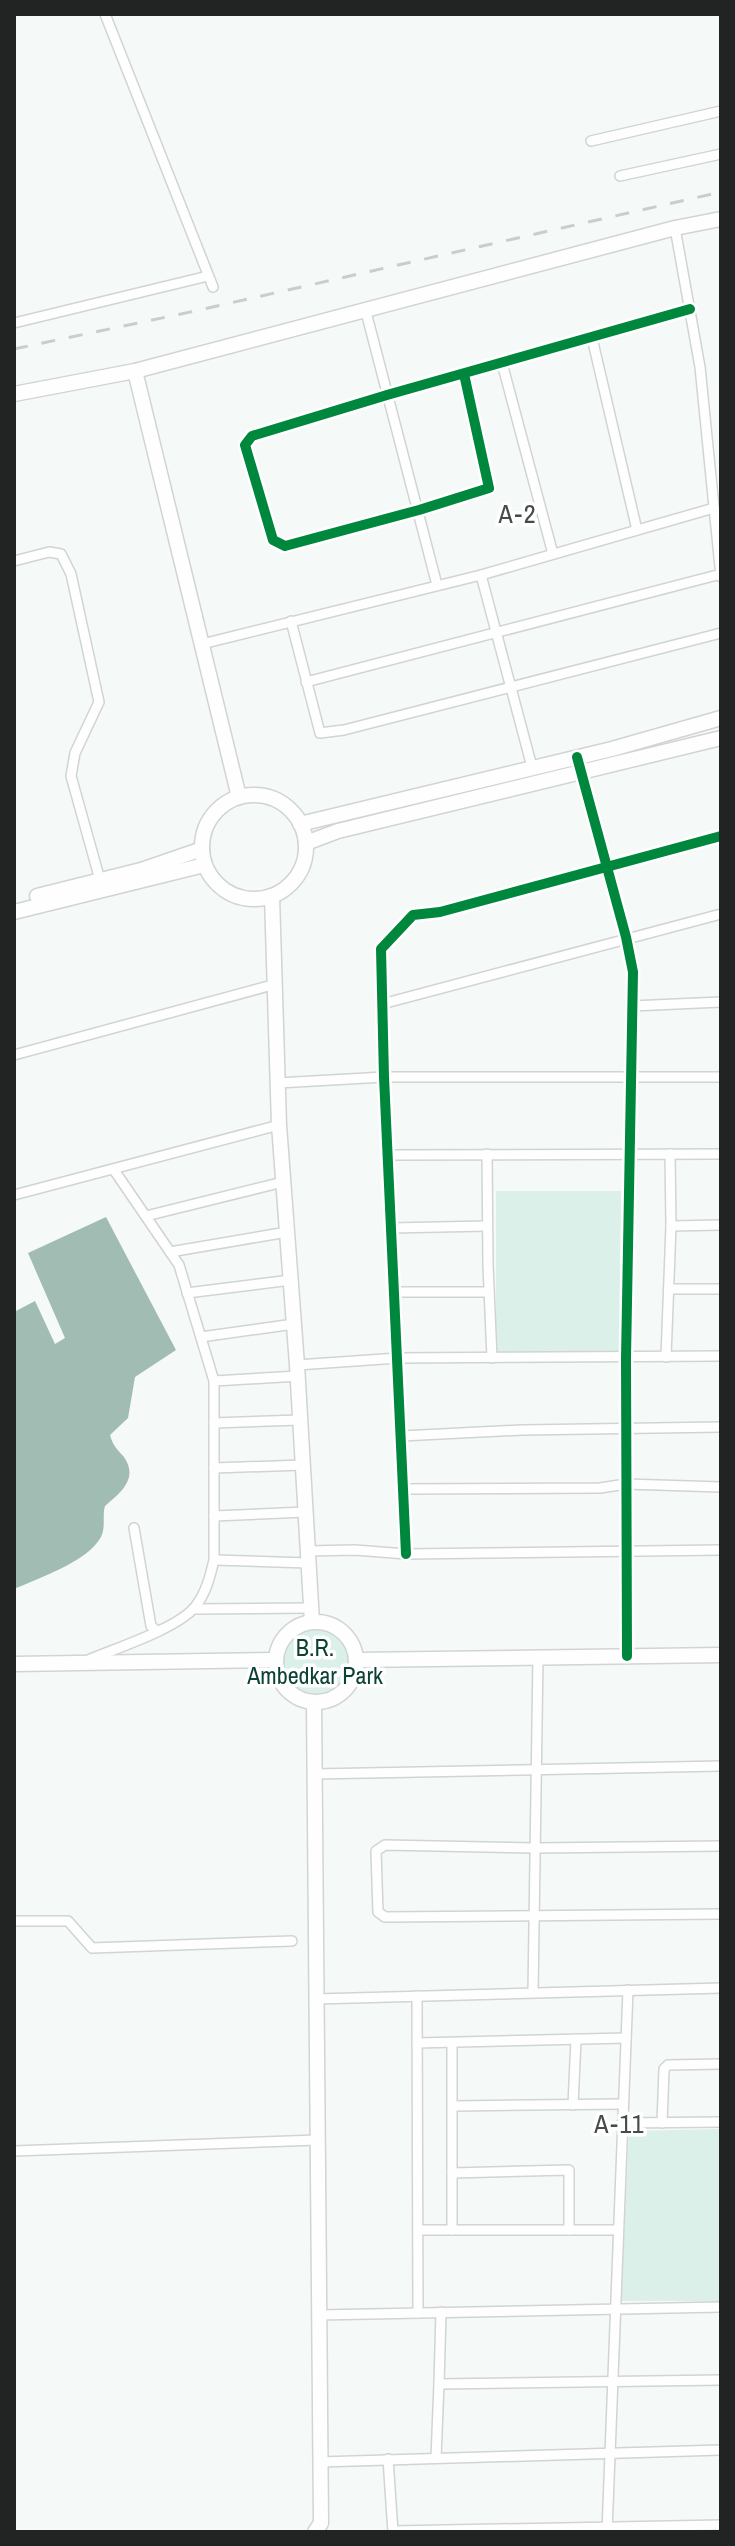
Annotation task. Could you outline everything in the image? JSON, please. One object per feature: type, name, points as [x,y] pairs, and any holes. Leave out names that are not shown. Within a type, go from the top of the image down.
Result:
[{"type":"street","points":[[105,14],[213,287]]},
{"type":"street","points":[[591,141],[721,111]]},
{"type":"street","points":[[620,176],[721,154]]},
{"type":"street","points":[[14,394],[135,371],[675,228],[721,219]]},
{"type":"street","points":[[306,682],[721,576],[700,367],[675,228]]},
{"type":"street","points":[[14,323],[208,276]]},
{"type":"street","points":[[464,374],[489,488],[285,546],[273,540],[245,445],[252,436],[387,395],[690,309]]},
{"type":"street","points":[[366,312],[437,585]]},
{"type":"street","points":[[592,338],[637,530]]},
{"type":"street","points":[[502,363],[553,554]]},
{"type":"street","points":[[135,371],[239,797]]},
{"type":"street","points":[[202,644],[481,575],[714,508]]},
{"type":"street","points":[[14,561],[49,552],[61,554],[71,574],[99,702],[75,753],[71,776],[100,880]]},
{"type":"street","points":[[481,575],[532,767]]},
{"type":"street","points":[[291,621],[320,733],[344,730],[721,633]]},
{"type":"street","points":[[300,824],[577,757],[721,718]]},
{"type":"street","points":[[306,843],[338,831],[721,738]]},
{"type":"street","points":[[577,757],[633,972],[626,1358],[627,1656]]},
{"type":"street","points":[[253,795],[281,802],[300,824],[306,843],[305,859],[299,874],[289,886],[272,896],[248,899],[225,891],[212,880],[204,865],[203,834],[210,818],[223,805],[239,797],[253,795]]},
{"type":"street","points":[[406,1554],[381,949],[413,915],[440,912],[721,836]]},
{"type":"street","points":[[14,902],[141,870],[202,849]]},
{"type":"street","points":[[14,912],[204,865]]},
{"type":"street","points":[[272,896],[279,1125],[311,1615]]},
{"type":"street","points":[[382,1004],[721,914]]},
{"type":"street","points":[[14,1055],[276,984]]},
{"type":"street","points":[[632,1006],[721,1002]]},
{"type":"street","points":[[278,1083],[384,1077],[721,1077]]},
{"type":"street","points":[[14,1195],[279,1125]]},
{"type":"street","points":[[487,1154],[492,1358]]},
{"type":"street","points":[[666,1357],[670,1289],[670,1154]]},
{"type":"street","points":[[388,1155],[721,1154]]},
{"type":"street","points":[[79,1663],[157,1631],[193,1609],[207,1586],[214,1560],[214,1381],[179,1265],[114,1170]]},
{"type":"street","points":[[146,1216],[283,1182]]},
{"type":"street","points":[[671,1226],[721,1225]]},
{"type":"street","points":[[391,1228],[487,1226]]},
{"type":"street","points":[[170,1252],[287,1232]]},
{"type":"street","points":[[187,1293],[291,1280]]},
{"type":"street","points":[[670,1289],[721,1289]]},
{"type":"street","points":[[395,1292],[489,1292]]},
{"type":"street","points":[[201,1337],[294,1324]]},
{"type":"street","points":[[214,1381],[398,1358],[721,1356]]},
{"type":"street","points":[[214,1423],[300,1420]]},
{"type":"street","points":[[401,1436],[626,1427],[721,1427]]},
{"type":"street","points":[[214,1468],[303,1465]]},
{"type":"street","points":[[403,1489],[600,1488],[626,1484],[721,1487]]},
{"type":"street","points":[[214,1516],[305,1512]]},
{"type":"street","points":[[134,1528],[151,1626],[157,1631]]},
{"type":"street","points":[[214,1560],[308,1557],[355,1550],[406,1554],[721,1550]]},
{"type":"street","points":[[193,1609],[311,1615],[345,1634],[353,1646],[356,1660],[354,1675],[341,1693],[329,1700],[314,1702],[299,1698],[286,1689],[278,1676],[276,1660],[286,1634],[311,1615]]},
{"type":"street","points":[[356,1660],[721,1655]]},
{"type":"street","points":[[533,1993],[538,1657]]},
{"type":"street","points":[[14,1664],[276,1660]]},
{"type":"street","points":[[314,1702],[319,2529]]},
{"type":"street","points":[[314,1774],[721,1766]]},
{"type":"street","points":[[721,1846],[535,1848],[385,1845],[376,1851],[378,1912],[385,1917],[721,1914]]},
{"type":"street","points":[[14,1921],[68,1921],[92,1948],[292,1941]]},
{"type":"street","points":[[316,1999],[721,1988]]},
{"type":"street","points":[[607,2530],[628,1990]]},
{"type":"street","points":[[417,1996],[418,2313]]},
{"type":"street","points":[[417,2043],[626,2038]]},
{"type":"street","points":[[573,2105],[576,2039]]},
{"type":"street","points":[[452,2043],[452,2230]]},
{"type":"street","points":[[662,2123],[664,2069],[668,2065],[721,2064]]},
{"type":"street","points":[[453,2106],[622,2104]]},
{"type":"street","points":[[622,2123],[721,2122]]},
{"type":"street","points":[[14,2151],[317,2140]]},
{"type":"street","points":[[452,2173],[569,2170],[569,2230]]},
{"type":"street","points":[[418,2230],[618,2230]]},
{"type":"street","points":[[319,2315],[721,2307]]},
{"type":"street","points":[[436,2458],[441,2312]]},
{"type":"street","points":[[439,2384],[721,2380]]},
{"type":"street","points":[[320,2462],[721,2450]]},
{"type":"street","points":[[388,2459],[393,2532],[607,2530],[721,2525]]},
{"type":"green space","points":[[496,1191],[621,1191],[620,1353],[496,1354]]},
{"type":"green space","name":"B.R. Ambedkar Park","points":[[316,1627],[341,1637],[351,1662],[341,1687],[316,1697],[291,1687],[281,1662],[291,1637]]},
{"type":"green space","points":[[721,2129],[721,2301],[621,2301],[629,2131]]},
{"type":"shaded area","points":[[106,1217],[176,1350],[135,1377],[128,1418],[110,1435],[128,1465],[129,1479],[105,1506],[101,1537],[74,1562],[14,1589],[14,1305],[16,1311],[35,1301],[55,1344],[65,1338],[28,1253]]},
{"type":"railway","points":[[14,349],[721,192]]},
{"type":"cycle path","points":[[464,374],[489,488],[285,546],[273,540],[245,445],[252,436],[387,395],[690,309]]},
{"type":"cycle path","points":[[577,757],[633,972],[626,1358],[627,1656]]},
{"type":"cycle path","points":[[406,1554],[381,949],[413,915],[440,912],[721,836]]},
{"type":"district","name":"A-2","points":[[518,514]]},
{"type":"district","name":"A-11","points":[[620,2124]]}]
